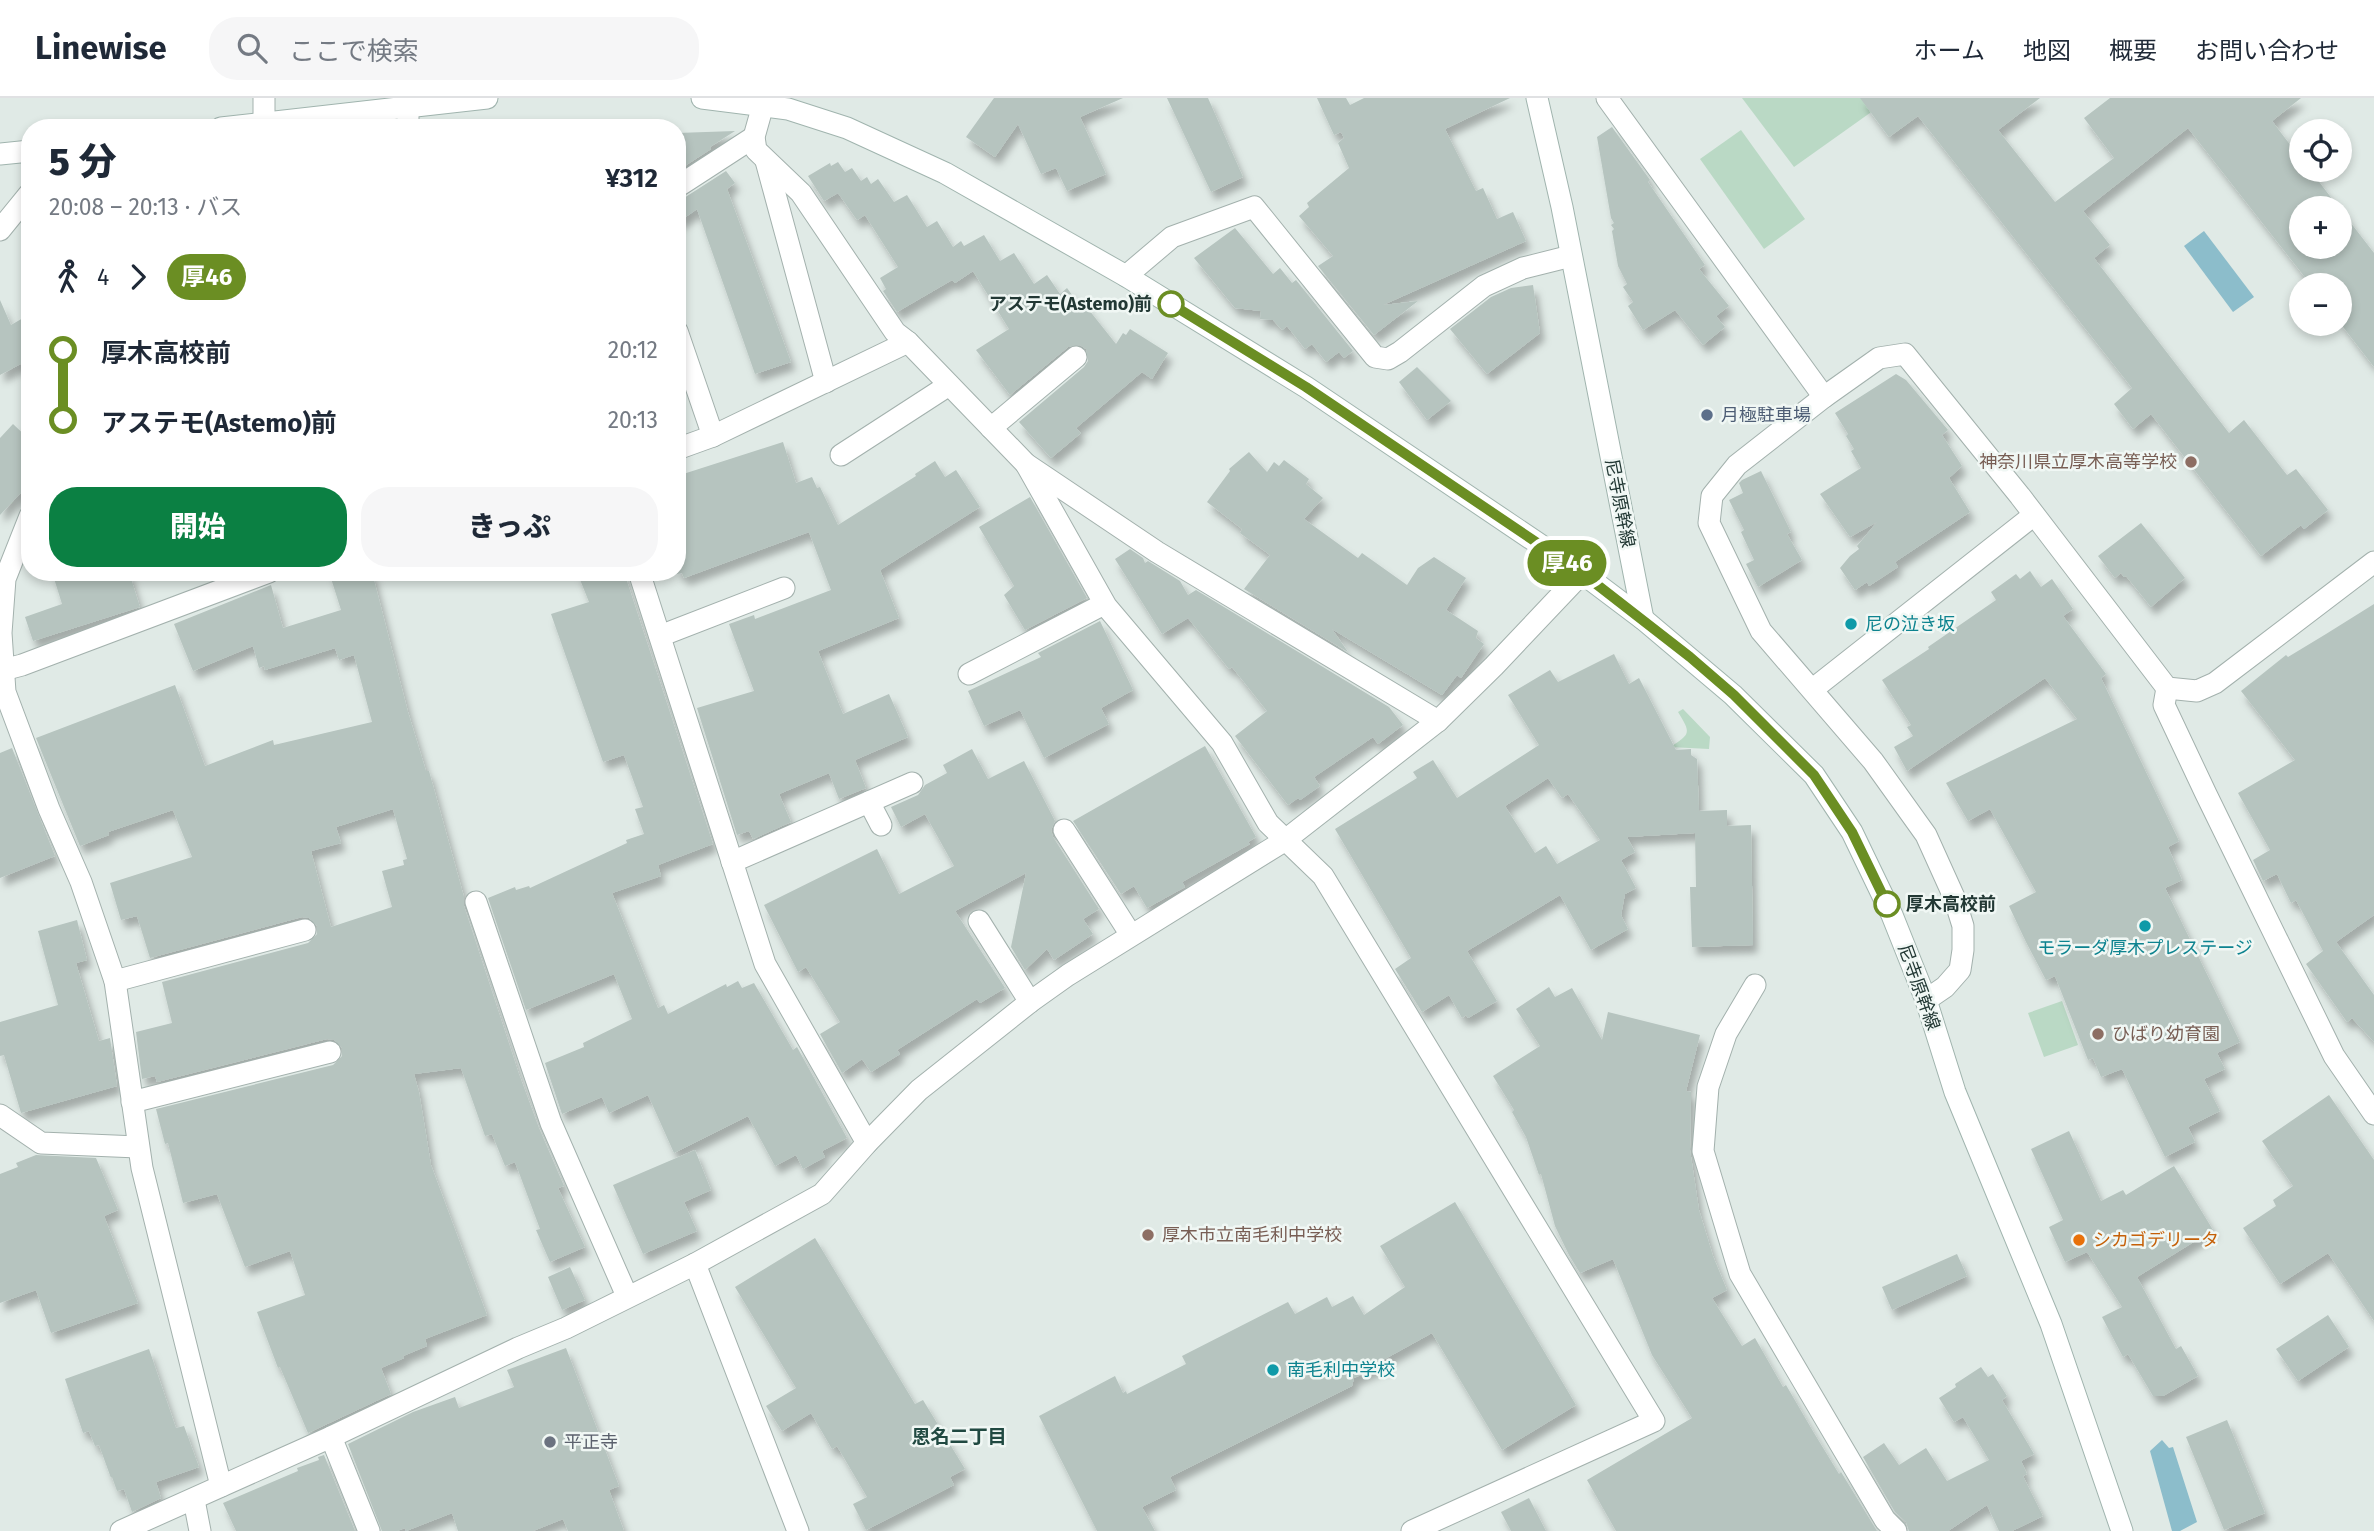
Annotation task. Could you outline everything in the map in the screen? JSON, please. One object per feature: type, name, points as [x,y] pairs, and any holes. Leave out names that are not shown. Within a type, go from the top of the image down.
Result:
[{"type":"street","points":[[264,98],[264,119]]},
{"type":"street","points":[[293,119],[408,111],[487,98]]},
{"type":"street","points":[[702,98],[763,101],[812,115],[888,145],[945,173],[1126,276],[1306,387],[1582,573],[1643,619]]},
{"type":"street","name":"尼寺原幹線","points":[[1537,98],[1643,619],[1734,695],[1814,775],[1852,832],[1892,915],[1926,1000],[1955,1092],[2051,1324],[2122,1531]]},
{"type":"street","points":[[1607,98],[1824,397]]},
{"type":"street","points":[[763,101],[754,137],[756,150],[801,193],[895,332],[908,342],[1026,464],[1157,552],[1438,721]]},
{"type":"street","points":[[686,181],[754,137]]},
{"type":"street","points":[[0,154],[21,152]]},
{"type":"street","points":[[766,161],[826,382]]},
{"type":"street","points":[[0,230],[21,204]]},
{"type":"street","points":[[1126,276],[1172,237],[1254,207],[1375,357],[1388,359],[1483,286],[1523,268],[1571,256]]},
{"type":"street","points":[[686,446],[713,436],[861,367],[908,342]]},
{"type":"street","points":[[1926,1000],[1945,987],[1960,970],[1964,950],[1963,926],[1954,897],[1926,835],[1873,761],[1761,631],[1709,523],[1712,496],[1737,465],[1879,358],[1905,354],[2034,515],[2167,688],[2197,691],[2216,683],[2374,562]]},
{"type":"street","points":[[686,357],[713,436]]},
{"type":"street","points":[[991,428],[1076,357]]},
{"type":"street","points":[[841,455],[949,385]]},
{"type":"street","points":[[1026,464],[1104,604],[1222,743],[1268,823],[1323,876],[1654,1421],[1412,1531]]},
{"type":"street","points":[[1813,689],[2034,515]]},
{"type":"street","points":[[21,539],[5,579],[1,633],[2,693],[81,882],[115,981],[138,1147],[221,1486]]},
{"type":"street","points":[[121,1531],[331,1437],[517,1348],[566,1328],[695,1264],[822,1194],[919,1090],[1030,1002],[1131,935],[1284,841],[1438,721],[1582,573]]},
{"type":"street","points":[[3,670],[245,581]]},
{"type":"street","points":[[642,581],[765,964],[867,1143]]},
{"type":"street","points":[[660,636],[784,588]]},
{"type":"street","points":[[969,674],[1104,604]]},
{"type":"street","points":[[2167,688],[2164,705],[2206,794],[2334,1056],[2374,1114]]},
{"type":"street","points":[[732,862],[912,783]]},
{"type":"street","points":[[869,802],[881,825]]},
{"type":"street","points":[[1064,830],[1131,935]]},
{"type":"street","points":[[476,902],[551,1123],[627,1296]]},
{"type":"street","points":[[979,921],[1030,1002]]},
{"type":"street","points":[[115,981],[305,930]]},
{"type":"street","points":[[1755,985],[1726,1034],[1708,1087],[1703,1151],[1740,1273],[1885,1520],[1896,1531]]},
{"type":"street","points":[[132,1101],[330,1052]]},
{"type":"street","points":[[0,1115],[41,1143],[138,1147]]},
{"type":"street","points":[[695,1264],[798,1531]]},
{"type":"street","points":[[331,1437],[369,1531]]},
{"type":"street","points":[[194,1500],[200,1531]]},
{"type":"green space","points":[[1742,98],[1891,98],[1794,167]]},
{"type":"green space","points":[[1741,130],[1805,219],[1764,249],[1700,159]]},
{"type":"green space","points":[[1683,709],[1710,737],[1709,749],[1670,747],[1687,732],[1678,712]]},
{"type":"green space","points":[[2062,1001],[2078,1045],[2044,1057],[2028,1013]]},
{"type":"water","points":[[2204,231],[2254,297],[2233,312],[2184,246]]},
{"type":"water","points":[[2162,1440],[2169,1448],[2173,1447],[2197,1522],[2180,1531],[2172,1531],[2150,1451]]},
{"type":"building","points":[[994,98],[1123,98],[1080,117],[1106,174],[1067,191],[1056,168],[1041,174],[1018,124],[995,157],[966,137]]},
{"type":"building","points":[[1167,98],[1208,98],[1243,177],[1211,192]]},
{"type":"building","points":[[1317,98],[1346,98],[1350,105],[1364,98],[1510,98],[1445,129],[1476,191],[1483,188],[1497,219],[1513,212],[1526,241],[1383,305],[1418,301],[1374,335],[1318,266],[1333,256],[1299,216],[1309,207],[1307,203],[1349,168],[1338,143],[1344,138],[1341,132],[1334,135]]},
{"type":"building","points":[[1860,98],[2040,98],[1998,130],[2055,202],[2114,158],[2084,118],[2110,98],[2301,98],[2272,121],[2289,143],[2289,182],[2319,182],[2330,196],[2289,196],[2289,257],[2188,128],[2083,211],[2110,245],[2094,258],[2229,433],[2244,420],[2287,475],[2296,469],[2328,510],[2304,529],[2301,525],[2261,556],[2151,414],[2133,429],[2114,404],[2132,388],[1918,116],[1889,137]]},
{"type":"building","points":[[1612,127],[1705,265],[1699,269],[1729,306],[1716,316],[1725,327],[1703,345],[1675,310],[1643,330],[1628,306],[1633,302],[1623,287],[1627,284],[1618,266],[1612,231],[1614,229],[1611,225],[1614,223],[1597,137]]},
{"type":"building","points":[[735,131],[686,165],[686,133]]},
{"type":"building","points":[[838,162],[845,172],[852,168],[861,181],[867,177],[871,184],[878,179],[894,202],[907,195],[927,227],[937,221],[953,247],[961,241],[964,246],[984,235],[1000,261],[1014,253],[1034,284],[1047,275],[1060,294],[1067,288],[1078,303],[1081,300],[1116,344],[1123,333],[1126,335],[1130,329],[1168,353],[1152,379],[1142,372],[1076,428],[1081,433],[1051,458],[1019,422],[1084,367],[1088,361],[1086,349],[1080,345],[1068,347],[1010,395],[976,350],[1009,329],[973,271],[897,312],[883,291],[886,289],[880,278],[898,267],[865,215],[857,220],[838,193],[824,201],[808,176],[830,163],[831,166]]},
{"type":"building","points":[[726,171],[735,183],[727,189],[791,362],[755,374],[697,209],[686,217],[686,197]]},
{"type":"building","points":[[2352,225],[2374,253],[2374,367],[2350,336],[2352,273],[2302,273],[2291,259],[2352,259]]},
{"type":"building","points":[[1235,228],[1273,274],[1280,268],[1292,283],[1296,280],[1353,351],[1344,358],[1339,352],[1326,362],[1312,344],[1305,349],[1287,326],[1282,330],[1273,320],[1260,319],[1261,311],[1235,308],[1194,258]]},
{"type":"building","points":[[1533,285],[1540,333],[1487,374],[1450,329],[1491,297],[1511,288]]},
{"type":"building","points":[[0,300],[11,325],[21,319],[21,364],[0,375]]},
{"type":"building","points":[[1417,367],[1451,401],[1427,420],[1399,382]]},
{"type":"building","points":[[1896,374],[1906,380],[1948,430],[1942,435],[1962,466],[1949,478],[1970,512],[1895,562],[1898,567],[1869,586],[1867,582],[1855,590],[1840,568],[1859,549],[1857,546],[1877,522],[1850,537],[1820,494],[1861,468],[1851,451],[1854,449],[1846,436],[1848,434],[1835,413]]},
{"type":"building","points":[[13,424],[21,432],[21,493],[0,515],[0,438]]},
{"type":"building","points":[[783,442],[796,483],[812,477],[817,488],[820,487],[838,525],[935,461],[945,477],[956,470],[980,507],[880,570],[899,618],[818,651],[843,714],[889,694],[908,737],[855,760],[866,788],[839,799],[829,773],[779,794],[791,822],[753,839],[749,831],[737,835],[697,708],[754,691],[729,624],[754,615],[755,619],[831,590],[809,532],[686,577],[686,473]]},
{"type":"building","points":[[1249,452],[1267,472],[1274,462],[1279,466],[1284,460],[1309,479],[1306,484],[1323,498],[1304,519],[1358,558],[1362,553],[1407,585],[1418,568],[1434,557],[1466,578],[1446,610],[1478,631],[1476,638],[1484,644],[1461,678],[1457,675],[1442,695],[1332,629],[1348,652],[1244,589],[1270,555],[1240,533],[1242,529],[1207,502],[1229,469]]},
{"type":"building","points":[[1761,471],[1791,532],[1787,534],[1802,560],[1758,587],[1746,564],[1754,560],[1741,532],[1744,530],[1729,500],[1743,493],[1739,483],[1742,480]]},
{"type":"building","points":[[1030,497],[1087,598],[1025,630],[1004,595],[1014,586],[979,527]]},
{"type":"building","points":[[2141,523],[2185,578],[2151,607],[2126,576],[2121,573],[2115,578],[2098,556]]},
{"type":"building","points":[[1130,549],[1143,558],[1145,563],[1148,561],[1180,581],[1188,595],[1196,590],[1389,707],[1403,725],[1378,744],[1373,737],[1314,777],[1320,786],[1288,805],[1235,736],[1267,711],[1188,618],[1162,634],[1115,559]]},
{"type":"building","points":[[2030,571],[2041,587],[2052,579],[2073,609],[2063,616],[2106,674],[2101,678],[2179,841],[2168,847],[2182,880],[2165,888],[2240,1042],[2217,1053],[2225,1069],[2204,1079],[2220,1111],[2188,1127],[2195,1142],[2165,1157],[2122,1069],[2101,1077],[2093,1058],[2088,1060],[2055,976],[2046,980],[2026,942],[2009,906],[2036,892],[1990,809],[1968,821],[1946,783],[2077,719],[2045,678],[1907,771],[1894,747],[1913,736],[1907,727],[1911,725],[1882,680],[1996,600],[1991,592],[2016,574],[2020,579]]},
{"type":"building","points":[[55,581],[132,581],[140,607],[33,641],[25,617],[62,604]]},
{"type":"building","points":[[332,581],[374,581],[408,712],[426,771],[429,771],[464,897],[464,906],[519,1074],[564,1186],[558,1188],[585,1247],[550,1262],[536,1230],[540,1229],[515,1162],[505,1166],[492,1134],[485,1136],[461,1068],[414,1074],[431,1165],[487,1315],[425,1339],[427,1346],[381,1368],[391,1394],[308,1433],[280,1367],[278,1368],[257,1312],[305,1295],[290,1251],[245,1267],[217,1194],[183,1203],[168,1143],[165,1144],[156,1109],[333,1065],[342,1056],[342,1048],[334,1040],[327,1039],[157,1082],[155,1076],[142,1079],[136,1032],[172,1023],[162,982],[308,943],[317,934],[317,926],[309,918],[302,917],[150,958],[137,916],[121,920],[110,883],[192,857],[173,810],[108,832],[109,835],[80,846],[36,738],[175,685],[205,766],[273,740],[274,745],[372,722],[354,655],[339,660],[335,648],[265,670],[264,666],[259,668],[253,646],[193,671],[174,624],[271,585],[283,628],[341,610]],"holes":[[[393,809],[407,859],[403,860],[404,865],[382,871],[392,907],[331,927],[311,851],[341,843],[336,827]]]},
{"type":"building","points":[[581,581],[627,581],[713,844],[658,865],[661,876],[612,893],[658,1008],[664,1005],[668,1014],[726,984],[727,987],[738,981],[742,988],[754,983],[793,1050],[797,1047],[847,1138],[822,1151],[825,1157],[803,1169],[796,1155],[775,1166],[748,1116],[674,1153],[648,1095],[609,1113],[602,1097],[562,1114],[545,1063],[584,1047],[583,1043],[632,1019],[614,974],[526,1010],[488,898],[515,887],[516,890],[529,886],[530,888],[627,843],[626,840],[644,834],[635,809],[643,807],[624,755],[603,762],[551,614],[589,602]]},
{"type":"building","points":[[2374,604],[2374,915],[2336,942],[2374,995],[2374,1042],[2352,1018],[2347,1022],[2306,964],[2323,951],[2296,900],[2291,903],[2277,874],[2263,881],[2253,860],[2270,850],[2238,793],[2295,760],[2241,691],[2286,655],[2288,657]]},
{"type":"building","points":[[1100,621],[1133,690],[1101,708],[1109,724],[1044,758],[1020,710],[984,726],[968,691],[1041,657],[1038,653]]},
{"type":"building","points":[[1614,654],[1629,684],[1639,678],[1676,750],[1691,749],[1691,755],[1697,759],[1699,811],[1727,810],[1727,826],[1751,825],[1753,945],[1692,947],[1690,887],[1696,887],[1695,833],[1627,837],[1635,852],[1621,860],[1636,888],[1625,894],[1621,915],[1628,929],[1591,950],[1560,895],[1467,951],[1497,1001],[1468,1018],[1466,1015],[1462,1018],[1449,995],[1422,1012],[1395,969],[1411,958],[1335,829],[1417,778],[1413,772],[1433,760],[1457,798],[1539,745],[1508,695],[1550,670],[1558,682]],"holes":[[[1548,778],[1562,798],[1568,794],[1600,840],[1557,864],[1546,846],[1535,853],[1505,806]]]},
{"type":"building","points":[[1205,746],[1256,837],[1248,842],[1250,844],[1182,882],[1185,887],[1147,908],[1134,886],[1121,894],[1073,821]]},
{"type":"building","points":[[12,748],[55,856],[0,878],[0,753]]},
{"type":"building","points":[[972,749],[988,779],[1024,761],[1055,821],[1051,830],[1053,837],[1099,909],[1083,919],[1093,934],[1054,960],[1047,949],[1025,970],[1011,947],[1026,873],[955,911],[1005,988],[980,1003],[977,999],[897,1050],[900,1054],[871,1072],[862,1059],[842,1073],[820,1034],[840,1022],[806,967],[798,972],[764,905],[877,849],[899,894],[954,866],[925,814],[901,827],[891,807],[918,795],[925,785],[947,773],[943,765]]},
{"type":"building","points":[[77,920],[87,960],[76,963],[99,1041],[110,1038],[117,1086],[21,1113],[4,1055],[0,1056],[0,1022],[58,1005],[38,931]]},
{"type":"building","points":[[1549,987],[1555,997],[1572,988],[1602,1040],[1608,1012],[1700,1035],[1686,1091],[1691,1092],[1690,1150],[1699,1210],[1727,1290],[1712,1298],[1742,1346],[1755,1338],[1783,1387],[1786,1385],[1877,1531],[1616,1531],[1587,1480],[1692,1418],[1652,1355],[1613,1259],[1580,1273],[1569,1255],[1555,1226],[1541,1174],[1539,1175],[1526,1137],[1512,1112],[1514,1110],[1493,1076],[1540,1046],[1516,1009]]},
{"type":"building","points":[[2329,1095],[2374,1160],[2374,1321],[2328,1253],[2280,1284],[2243,1228],[2276,1206],[2273,1200],[2293,1186],[2262,1141]]},
{"type":"building","points":[[2069,1131],[2101,1201],[2123,1190],[2126,1195],[2174,1166],[2213,1230],[2137,1277],[2176,1349],[2181,1346],[2198,1376],[2163,1396],[2153,1396],[2128,1354],[2123,1357],[2102,1317],[2122,1307],[2087,1252],[2065,1262],[2049,1227],[2063,1220],[2031,1149]]},
{"type":"building","points":[[695,1150],[711,1190],[684,1202],[697,1231],[643,1254],[613,1185]]},
{"type":"building","points":[[36,1155],[96,1158],[118,1210],[104,1216],[138,1303],[51,1333],[36,1290],[0,1303],[0,1174],[18,1167],[16,1163]]},
{"type":"building","name":"南毛利中学校","points":[[1455,1202],[1576,1405],[1502,1450],[1432,1333],[1383,1360],[1385,1364],[1354,1378],[1352,1386],[1170,1477],[1176,1490],[1142,1507],[1155,1531],[1097,1531],[1039,1416],[1115,1376],[1123,1393],[1126,1391],[1127,1394],[1186,1364],[1182,1356],[1288,1302],[1295,1314],[1327,1297],[1332,1307],[1353,1296],[1364,1315],[1405,1287],[1380,1246]]},
{"type":"building","points":[[815,1238],[915,1404],[923,1400],[965,1469],[950,1477],[954,1485],[866,1530],[853,1504],[867,1497],[837,1446],[832,1449],[811,1413],[782,1431],[766,1406],[796,1388],[735,1287]]},
{"type":"building","points":[[1957,1254],[1967,1276],[1892,1310],[1882,1287]]},
{"type":"building","points":[[570,1267],[585,1300],[562,1310],[548,1277]]},
{"type":"building","points":[[2328,1315],[2349,1347],[2298,1381],[2276,1349]]},
{"type":"building","points":[[566,1348],[619,1486],[609,1490],[624,1531],[568,1531],[563,1519],[533,1531],[458,1531],[452,1513],[406,1531],[405,1528],[382,1531],[348,1444],[413,1412],[455,1397],[459,1408],[514,1387],[507,1370]]},
{"type":"building","points":[[149,1349],[176,1428],[184,1426],[199,1467],[156,1482],[161,1498],[132,1512],[124,1489],[117,1491],[99,1445],[95,1446],[89,1431],[83,1433],[65,1379]]},
{"type":"building","points":[[1981,1367],[1988,1377],[1993,1374],[2007,1396],[2002,1400],[2034,1454],[2021,1461],[2027,1474],[2023,1476],[2043,1516],[2012,1531],[1999,1531],[1987,1505],[1948,1531],[1909,1531],[1906,1522],[1895,1512],[1863,1457],[1884,1443],[1899,1465],[1926,1448],[1947,1481],[1989,1460],[1963,1417],[1954,1422],[1939,1398]]},
{"type":"building","points":[[2227,1420],[2265,1513],[2224,1530],[2186,1437]]},
{"type":"building","points":[[324,1455],[355,1531],[236,1531],[223,1503],[298,1471],[297,1468],[319,1460],[318,1457]]},
{"type":"building","points":[[1529,1498],[1546,1531],[1511,1531],[1501,1512]]},
{"type":"bus line","name":"厚46","points":[[1171,304],[1306,387],[1582,573],[1690,657],[1734,695],[1814,775],[1852,832],[1887,904]]},
{"type":"place","name":"アステモ(Astemo)前","points":[[1171,304]]},
{"type":"place","name":"月極駐車場","points":[[1707,415]]},
{"type":"place","name":"神奈川県立厚木高等学校","points":[[2191,462]]},
{"type":"place","name":"尼の泣き坂","points":[[1851,624]]},
{"type":"place","name":"厚木高校前","points":[[1887,904]]},
{"type":"place","name":"モラーダ厚木プレステージ","points":[[2145,926]]},
{"type":"place","name":"ひばり幼育園","points":[[2098,1034]]},
{"type":"place","name":"厚木市立南毛利中学校","points":[[1148,1235]]},
{"type":"place","name":"シカゴデリータ","points":[[2079,1240]]},
{"type":"place","name":"南毛利中学校","points":[[1273,1370]]},
{"type":"place","name":"平正寺","points":[[550,1442]]},
{"type":"district","name":"恩名二丁目","points":[[959,1436]]}]
